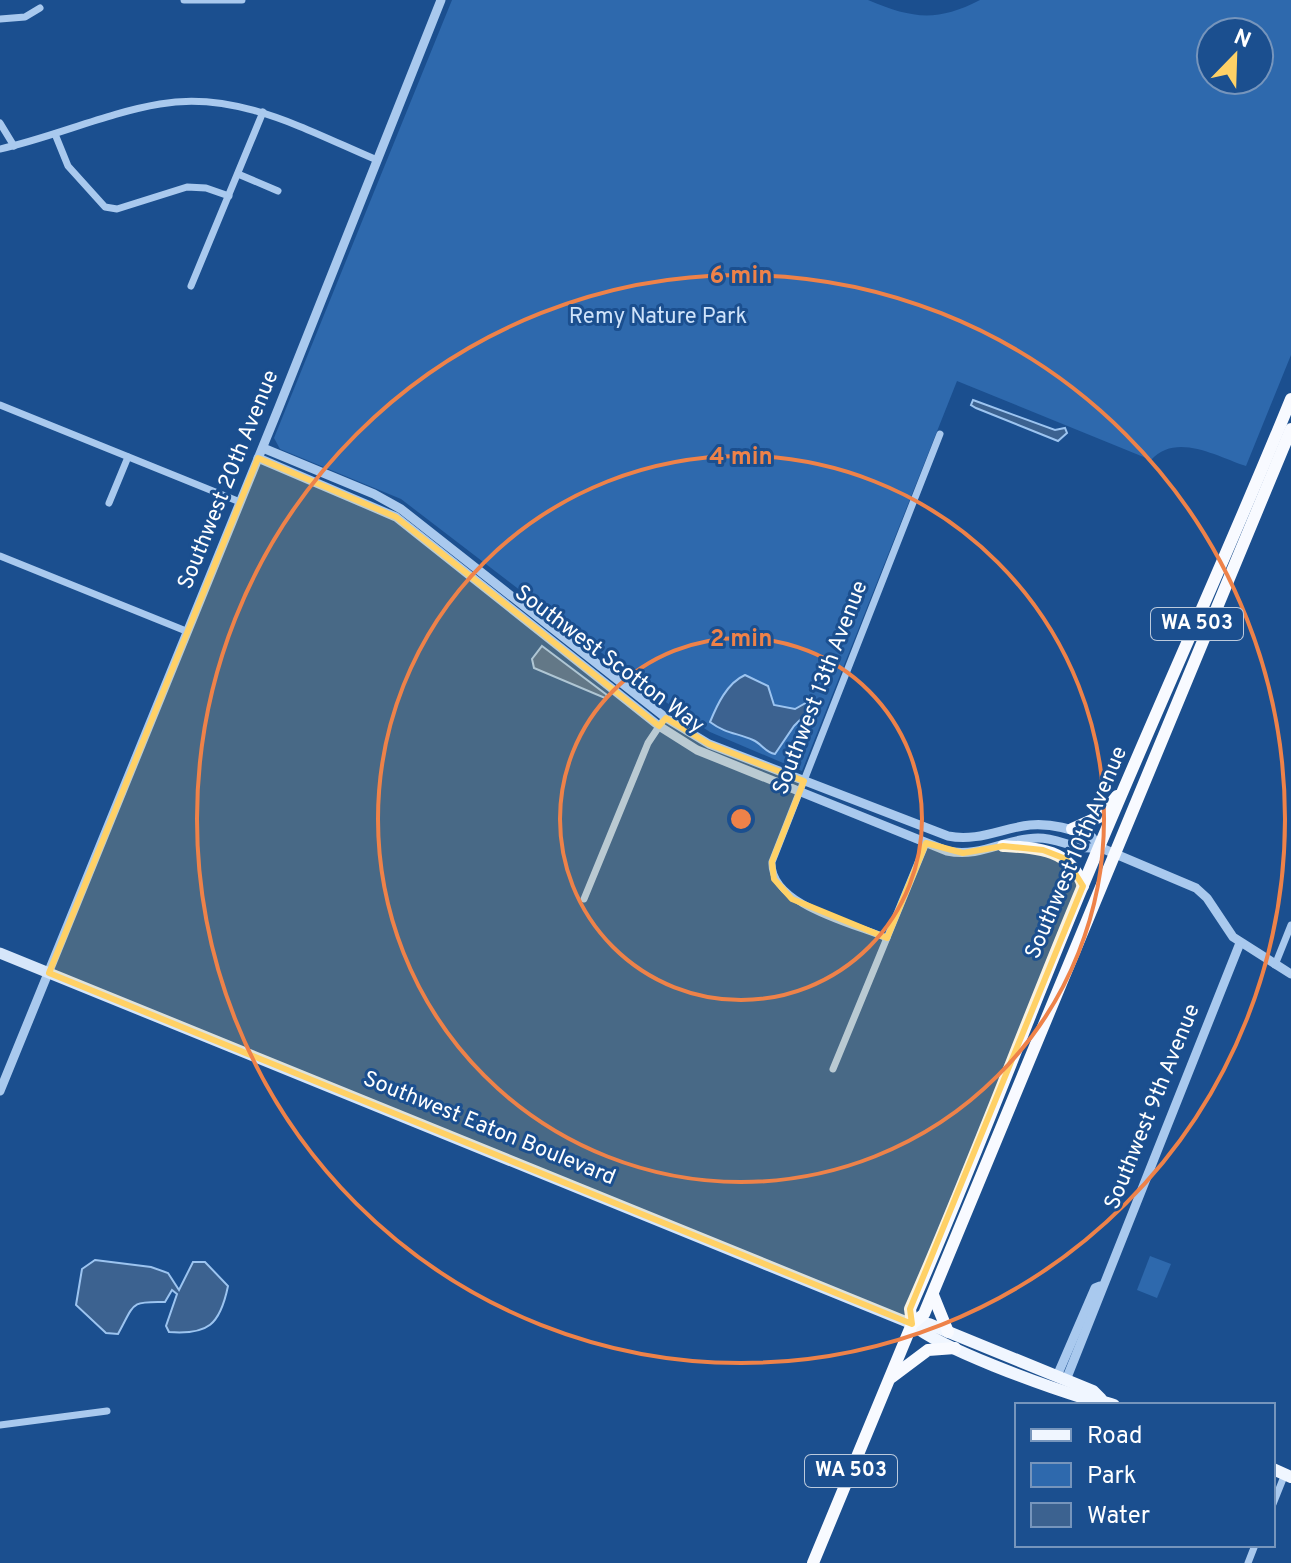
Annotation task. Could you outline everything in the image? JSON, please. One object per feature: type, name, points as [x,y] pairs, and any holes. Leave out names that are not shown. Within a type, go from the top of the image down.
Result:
[{"type":"highway","name":"Southwest 10th Avenue","points":[[912,1324],[910,1309],[953,1211],[1083,886],[1291,399]]},
{"type":"highway","name":"Southwest 10th Avenue","points":[[813,1563],[912,1324],[924,1314],[933,1293],[1291,429]]},
{"type":"highway","points":[[1072,829],[1101,816],[1125,787]]},
{"type":"highway","points":[[1003,846],[1043,850],[1062,856],[1073,864],[1083,886]]},
{"type":"highway","points":[[933,1293],[939,1317],[948,1332]]},
{"type":"highway","points":[[890,1379],[928,1350],[955,1348]]},
{"type":"main road","name":"Southwest Eaton Boulevard","points":[[0,953],[912,1324],[925,1335],[955,1348],[1088,1399],[1101,1399]]},
{"type":"main road","name":"Southwest Eaton Boulevard","points":[[912,1324],[929,1324],[1093,1391],[1110,1403]]},
{"type":"main road","points":[[1026,1375],[1058,1382],[1061,1378]]},
{"type":"street","points":[[184,0],[242,0]]},
{"type":"street","name":"Southwest 20th Avenue","points":[[0,1091],[263,448],[441,0]]},
{"type":"street","points":[[0,19],[25,17],[40,8]]},
{"type":"street","points":[[0,149],[172,102],[222,103],[263,112],[377,160]]},
{"type":"street","points":[[191,286],[263,112]]},
{"type":"street","points":[[0,123],[14,146]]},
{"type":"street","points":[[55,134],[68,166],[101,204],[109,208],[117,209],[187,187],[206,188],[229,196]]},
{"type":"street","points":[[238,174],[278,191]]},
{"type":"street","points":[[0,405],[240,502]]},
{"type":"street","name":"Southwest 13th Avenue","points":[[887,938],[792,899],[780,890],[774,879],[772,862],[940,434]]},
{"type":"street","name":"Southwest Scotton Way","points":[[263,448],[386,500],[705,753],[926,843],[963,853],[1037,838],[1060,840],[1086,850],[1099,847]]},
{"type":"street","points":[[109,503],[128,457]]},
{"type":"street","name":"Southwest Scotton Way","points":[[258,458],[382,509],[441,546]]},
{"type":"street","points":[[0,556],[186,631]]},
{"type":"street","points":[[584,899],[648,743],[663,722]]},
{"type":"street","name":"Southwest Scotton Way","points":[[663,722],[709,744],[955,837],[986,836],[1030,825],[1072,829],[1092,837],[1099,847],[1196,888],[1240,943],[1291,974]]},
{"type":"street","points":[[833,1069],[926,843]]},
{"type":"street","points":[[1275,965],[1291,925]]},
{"type":"street","name":"Southwest 9th Avenue","points":[[1061,1378],[1240,943]]},
{"type":"street","points":[[0,1425],[107,1411]]},
{"type":"street","points":[[1275,1498],[1283,1473]]},
{"type":"highlighted area","points":[[258,458],[396,517],[659,726],[666,718],[709,744],[804,781],[772,862],[774,879],[792,899],[887,938],[926,843],[963,853],[1003,846],[1043,850],[1066,859],[1080,876],[1083,886],[910,1309],[912,1324],[49,973]]},
{"type":"green space","name":"Remy Nature Park","points":[[452,0],[868,0],[912,14],[938,15],[980,0],[1291,0],[1291,355],[1246,466],[1209,452],[1184,447],[1161,452],[1151,460],[957,381],[802,771],[710,732],[675,709],[401,499],[280,449],[274,438]]},
{"type":"green space","points":[[1150,1256],[1171,1264],[1157,1298],[1137,1290]]},
{"type":"water","points":[[973,400],[1055,430],[1065,428],[1067,433],[1058,441],[976,408],[971,405]]},
{"type":"water","points":[[542,646],[607,695],[605,698],[534,668],[532,659]]},
{"type":"water","points":[[745,675],[768,686],[774,705],[795,709],[811,700],[815,705],[794,726],[775,754],[753,740],[710,722],[728,689]]},
{"type":"water","points":[[95,1260],[151,1267],[168,1273],[179,1290],[193,1262],[205,1262],[228,1286],[225,1299],[210,1325],[194,1332],[169,1332],[166,1326],[177,1294],[172,1290],[165,1302],[145,1302],[135,1306],[118,1334],[106,1333],[76,1305],[82,1269]]}]
